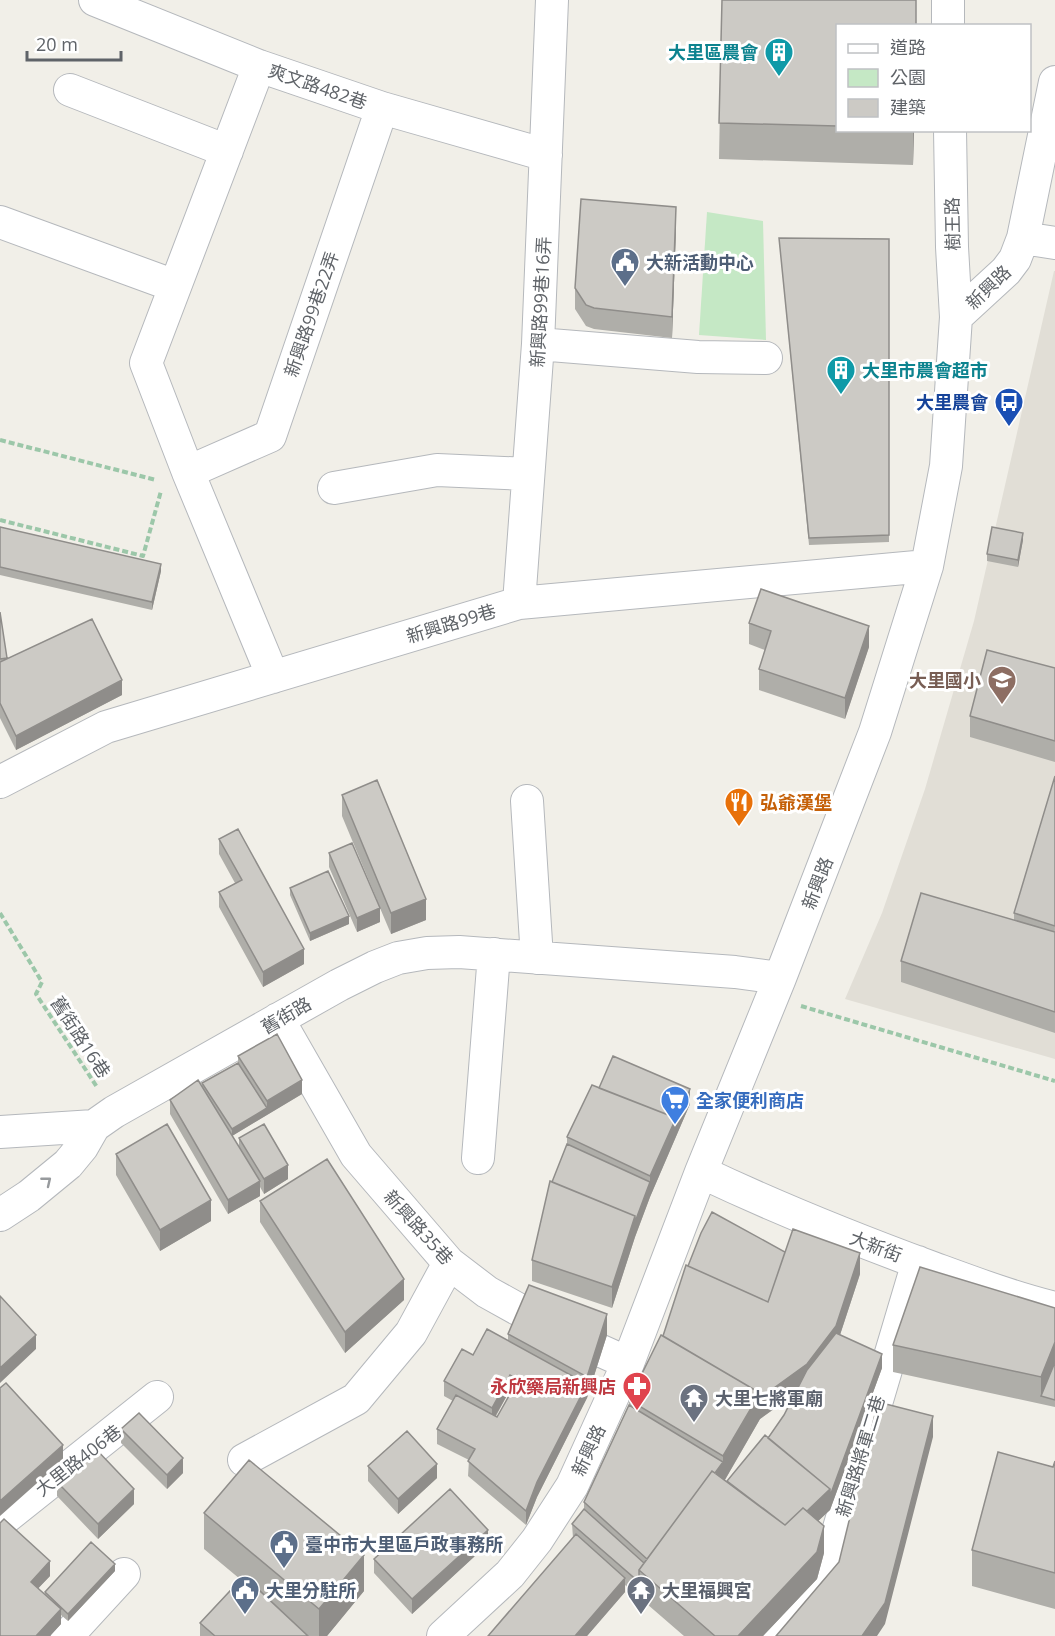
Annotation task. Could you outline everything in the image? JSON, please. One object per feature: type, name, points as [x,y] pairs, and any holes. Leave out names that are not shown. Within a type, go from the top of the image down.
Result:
[{"type":"street","name":"爽文路482巷","points":[[95,0],[259,66],[382,108],[546,155]]},
{"type":"street","name":"新興路99巷16弄","points":[[519,603],[538,344],[552,0]]},
{"type":"street","points":[[948,0],[948,24]]},
{"type":"street","points":[[259,66],[146,363],[188,472],[273,677]]},
{"type":"street","name":"新興路","points":[[443,1636],[510,1574],[548,1524],[572,1486],[628,1363],[701,1172],[776,988],[875,732],[927,566],[946,466],[956,317],[1006,271],[1015,259],[1023,238],[1055,82]]},
{"type":"street","points":[[70,90],[227,151]]},
{"type":"street","name":"新興路99巷22弄","points":[[188,472],[270,436],[382,108]]},
{"type":"street","name":"樹王路","points":[[950,132],[956,317]]},
{"type":"street","points":[[0,222],[175,286]]},
{"type":"street","points":[[1023,238],[1055,243]]},
{"type":"street","points":[[538,344],[698,357],[766,358]]},
{"type":"street","points":[[334,488],[437,470],[528,474]]},
{"type":"street","name":"新興路99巷","points":[[0,782],[106,727],[519,603],[927,566]]},
{"type":"street","points":[[527,801],[537,958]]},
{"type":"street","name":"舊街路","points":[[0,1215],[29,1196],[68,1164],[104,1119],[339,985],[398,958],[427,953],[494,954],[735,972],[776,988]]},
{"type":"street","points":[[478,1158],[494,954]]},
{"type":"street","name":"新興路35巷","points":[[278,1020],[356,1155],[448,1263],[487,1292],[559,1332],[628,1363]]},
{"type":"street","name":"舊街路","points":[[0,1132],[104,1119]]},
{"type":"street","name":"大新街","points":[[701,1172],[769,1204],[918,1262],[1032,1303],[1055,1308]]},
{"type":"street","name":"新興路將軍二巷","points":[[778,1636],[823,1582],[918,1262]]},
{"type":"street","points":[[244,1460],[357,1399],[411,1333],[448,1263]]},
{"type":"street","name":"大里路406巷","points":[[0,1522],[157,1397]]},
{"type":"street","points":[[67,1636],[124,1574]]},
{"type":"path","points":[[0,440],[164,482],[143,556],[0,520]]},
{"type":"path","name":"舊街路16巷","points":[[0,913],[42,982],[36,994],[104,1119]]},
{"type":"path","points":[[776,988],[1055,1081]]},
{"type":"shaded area","name":"大里國小","points":[[1054,271],[1055,1059],[845,999],[882,913],[925,789],[974,621]]},
{"type":"green space","points":[[707,212],[763,221],[766,340],[699,335]]},
{"type":"building","name":"大里區農會","points":[[722,0],[916,0],[916,24],[836,24],[836,126],[719,123]]},
{"type":"building","name":"大新活動中心","points":[[581,199],[676,207],[672,317],[594,308],[586,305],[575,288]]},
{"type":"building","name":"大里市農會超市","points":[[779,238],[889,239],[889,535],[809,538]]},
{"type":"building","points":[[0,527],[161,564],[152,602],[0,567]]},
{"type":"building","points":[[992,527],[1023,533],[1018,560],[987,554]]},
{"type":"building","points":[[761,589],[869,626],[845,698],[759,669],[771,631],[749,623]]},
{"type":"building","points":[[0,612],[7,658],[0,659]]},
{"type":"building","points":[[92,619],[122,680],[16,736],[0,703],[0,662]]},
{"type":"building","points":[[987,650],[1055,668],[1055,741],[970,716]]},
{"type":"building","points":[[1055,776],[1055,926],[1014,913]]},
{"type":"building","points":[[377,780],[426,899],[391,913],[342,795]]},
{"type":"building","points":[[238,829],[304,949],[263,972],[219,892],[242,880],[219,839]]},
{"type":"building","points":[[352,843],[380,908],[357,918],[329,853]]},
{"type":"building","points":[[328,871],[349,916],[310,933],[290,888]]},
{"type":"building","points":[[921,893],[1055,932],[1055,1012],[901,961]]},
{"type":"building","points":[[277,1034],[302,1080],[267,1101],[238,1056]]},
{"type":"building","points":[[613,1056],[690,1089],[676,1124],[676,1118],[599,1088]]},
{"type":"building","points":[[238,1063],[267,1108],[232,1129],[202,1083]]},
{"type":"building","points":[[198,1080],[260,1181],[228,1200],[170,1100]]},
{"type":"building","points":[[592,1085],[676,1118],[650,1176],[567,1137]]},
{"type":"building","points":[[167,1124],[211,1200],[160,1230],[116,1154]]},
{"type":"building","points":[[264,1124],[288,1165],[264,1179],[239,1138]]},
{"type":"building","points":[[567,1144],[650,1182],[635,1222],[635,1216],[552,1182]]},
{"type":"building","points":[[327,1159],[404,1279],[345,1332],[260,1201]]},
{"type":"building","points":[[550,1181],[635,1216],[612,1287],[532,1260]]},
{"type":"building","points":[[712,1212],[785,1252],[768,1302],[688,1266]]},
{"type":"building","points":[[793,1229],[860,1253],[836,1326],[807,1364],[760,1398],[760,1393],[663,1336],[686,1265],[768,1302]]},
{"type":"building","points":[[920,1267],[1055,1308],[1055,1342],[1041,1377],[893,1345]]},
{"type":"building","points":[[529,1285],[607,1314],[587,1377],[508,1334]]},
{"type":"building","points":[[0,1296],[36,1335],[0,1368]]},
{"type":"building","points":[[487,1329],[587,1384],[537,1482],[526,1511],[468,1461],[475,1449],[437,1429],[456,1395],[497,1417],[518,1380],[510,1375],[492,1408],[444,1381],[462,1349],[473,1355]]},
{"type":"building","points":[[836,1333],[882,1354],[830,1496],[830,1489],[768,1438],[784,1415],[807,1370]]},
{"type":"building","name":"大里七將軍廟","points":[[661,1335],[760,1393],[723,1456],[629,1400]]},
{"type":"building","points":[[1055,1362],[1055,1400],[1041,1396]]},
{"type":"building","points":[[6,1383],[63,1445],[0,1501],[0,1388]]},
{"type":"building","points":[[878,1402],[933,1416],[885,1603],[862,1636],[776,1636],[839,1562]]},
{"type":"building","points":[[629,1405],[723,1462],[715,1473],[712,1471],[647,1559],[584,1502]]},
{"type":"building","points":[[139,1413],[183,1458],[167,1475],[121,1429]]},
{"type":"building","points":[[407,1431],[437,1464],[398,1499],[368,1466]]},
{"type":"building","points":[[765,1435],[830,1489],[807,1511],[803,1508],[785,1525],[727,1481]]},
{"type":"building","points":[[93,1446],[134,1489],[98,1524],[57,1482]]},
{"type":"building","points":[[998,1452],[1053,1467],[1055,1461],[1055,1573],[972,1550]]},
{"type":"building","points":[[249,1460],[364,1555],[319,1609],[204,1513]]},
{"type":"building","points":[[712,1471],[785,1525],[803,1508],[824,1526],[817,1552],[738,1636],[715,1636],[639,1570]]},
{"type":"building","points":[[450,1489],[488,1530],[412,1599],[374,1559]]},
{"type":"building","points":[[584,1509],[644,1563],[639,1570],[639,1582],[572,1524]]},
{"type":"building","points":[[4,1519],[50,1561],[31,1582],[61,1609],[36,1636],[0,1636],[0,1523]]},
{"type":"building","points":[[576,1534],[625,1578],[575,1636],[488,1636]]},
{"type":"building","points":[[91,1542],[115,1564],[68,1614],[45,1592]]},
{"type":"building","points":[[244,1576],[308,1636],[215,1636],[200,1623]]},
{"type":"place","name":"大里區農會","points":[[779,78]]},
{"type":"place","name":"大新活動中心","points":[[625,288]]},
{"type":"place","name":"大里市農會超市","points":[[841,396]]},
{"type":"place","name":"大里農會","points":[[1009,428]]},
{"type":"place","name":"大里國小","points":[[1002,706]]},
{"type":"place","name":"弘爺漢堡","points":[[739,828]]},
{"type":"place","name":"全家便利商店","points":[[675,1126]]},
{"type":"place","name":"永欣藥局新興店","points":[[637,1412]]},
{"type":"place","name":"大里七將軍廟","points":[[694,1424]]},
{"type":"place","name":"臺中市大里區戶政事務所","points":[[284,1570]]},
{"type":"place","name":"大里分駐所","points":[[245,1616]]},
{"type":"place","name":"大里福興宮","points":[[641,1616]]}]
